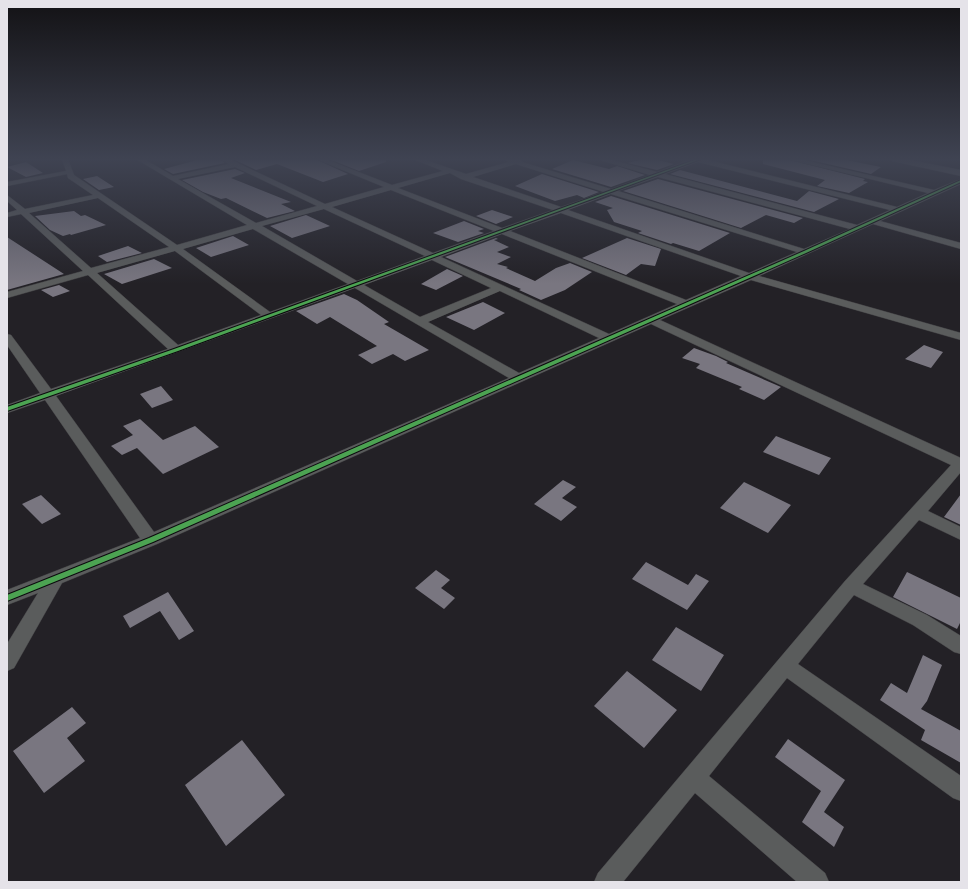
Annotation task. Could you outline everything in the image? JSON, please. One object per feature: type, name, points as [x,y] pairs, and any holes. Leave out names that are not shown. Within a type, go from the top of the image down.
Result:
[{"type":"street","points":[[11,200],[176,350]]},
{"type":"street","points":[[7,215],[77,200]]},
{"type":"street","points":[[105,200],[175,247],[268,316]]},
{"type":"street","points":[[209,200],[518,378]]},
{"type":"street","points":[[312,200],[608,338]]},
{"type":"street","points":[[7,295],[343,200]]},
{"type":"street","points":[[424,200],[686,304]]},
{"type":"street","points":[[534,200],[749,276],[961,337]]},
{"type":"street","points":[[7,409],[176,350],[587,200]]},
{"type":"street","points":[[637,200],[805,252]]},
{"type":"street","points":[[756,200],[857,228]]},
{"type":"street","points":[[861,200],[898,210]]},
{"type":"street","points":[[7,598],[151,540],[608,338],[652,320],[919,200]]},
{"type":"street","points":[[872,221],[961,246]]},
{"type":"street","points":[[420,321],[498,288]]},
{"type":"street","points":[[606,882],[851,586],[961,463],[652,320]]},
{"type":"street","points":[[7,337],[151,540]]},
{"type":"street","points":[[917,512],[961,534]]},
{"type":"street","points":[[7,662],[56,578]]},
{"type":"street","points":[[851,586],[920,620],[961,646]]},
{"type":"street","points":[[786,666],[961,790]]},
{"type":"street","points":[[694,777],[816,882]]},
{"type":"building","points":[[231,200],[287,200],[291,202],[281,204],[295,211],[267,218]]},
{"type":"building","points":[[599,200],[625,200],[730,233],[699,251],[673,243],[671,244],[638,233],[642,231],[614,222],[607,210],[613,208],[595,202]]},
{"type":"building","points":[[653,200],[738,200],[803,218],[794,223],[766,215],[741,228]]},
{"type":"building","points":[[770,200],[836,200],[814,212]]},
{"type":"building","points":[[492,210],[513,217],[496,224],[476,216]]},
{"type":"building","points":[[74,211],[81,216],[85,215],[106,225],[63,236],[50,230],[35,216]]},
{"type":"building","points":[[306,215],[330,226],[292,238],[270,226]]},
{"type":"building","points":[[464,221],[484,229],[478,231],[484,233],[458,242],[433,233]]},
{"type":"building","points":[[233,236],[249,245],[211,257],[196,248]]},
{"type":"building","points":[[7,237],[64,274],[7,290]]},
{"type":"building","points":[[496,238],[498,239],[494,240],[509,247],[497,252],[511,257],[497,264],[508,267],[506,268],[535,281],[556,268],[570,263],[592,272],[565,290],[541,300],[519,290],[521,289],[445,257]]},
{"type":"building","points":[[627,238],[661,249],[655,266],[641,264],[626,275],[582,258]]},
{"type":"building","points":[[128,246],[142,253],[107,262],[98,256]]},
{"type":"building","points":[[154,259],[172,268],[122,284],[104,274]]},
{"type":"building","points":[[447,269],[463,276],[436,290],[421,284]]},
{"type":"building","points":[[59,285],[70,291],[53,297],[41,290]]},
{"type":"building","points":[[344,294],[357,300],[389,322],[384,324],[429,350],[405,361],[393,354],[372,364],[358,355],[377,346],[330,317],[317,324],[296,311]]},
{"type":"building","points":[[483,302],[505,313],[474,330],[446,317]]},
{"type":"building","points":[[924,345],[943,352],[931,368],[905,359]]},
{"type":"building","points":[[694,348],[716,356],[728,362],[726,363],[781,387],[764,400],[739,389],[742,387],[696,368],[700,364],[682,358]]},
{"type":"building","points":[[161,386],[173,400],[152,408],[140,394]]},
{"type":"building","points":[[140,419],[163,440],[195,426],[219,447],[163,474],[137,448],[122,455],[111,446],[133,435],[123,426]]},
{"type":"building","points":[[776,436],[831,458],[819,475],[763,452]]},
{"type":"building","points":[[563,480],[576,487],[562,498],[577,507],[561,521],[534,504]]},
{"type":"building","points":[[744,482],[791,505],[768,533],[720,508]]},
{"type":"building","points":[[961,494],[961,525],[944,517]]},
{"type":"building","points":[[41,495],[61,514],[42,524],[22,504]]},
{"type":"building","points":[[646,562],[688,585],[696,574],[709,581],[687,610],[632,579]]},
{"type":"building","points":[[436,570],[450,580],[441,588],[455,598],[444,609],[415,588]]},
{"type":"building","points":[[907,572],[961,598],[961,621],[957,629],[893,597]]},
{"type":"building","points":[[168,592],[194,631],[179,640],[160,611],[130,628],[123,616]]},
{"type":"building","points":[[676,627],[724,655],[701,691],[652,660]]},
{"type":"building","points":[[923,655],[942,665],[927,701],[921,709],[961,731],[961,763],[921,740],[925,730],[880,700],[891,683],[907,693]]},
{"type":"building","points":[[627,671],[677,710],[644,748],[594,706]]},
{"type":"building","points":[[72,707],[86,723],[67,738],[85,761],[44,793],[13,751]]},
{"type":"building","points":[[788,739],[845,780],[824,812],[844,827],[834,847],[802,822],[821,791],[775,757]]},
{"type":"building","points":[[242,740],[285,795],[226,846],[185,785]]},
{"type":"cycle path","points":[[7,409],[176,350],[586,200]]},
{"type":"cycle path","points":[[7,598],[151,540],[805,252],[918,200]]}]
